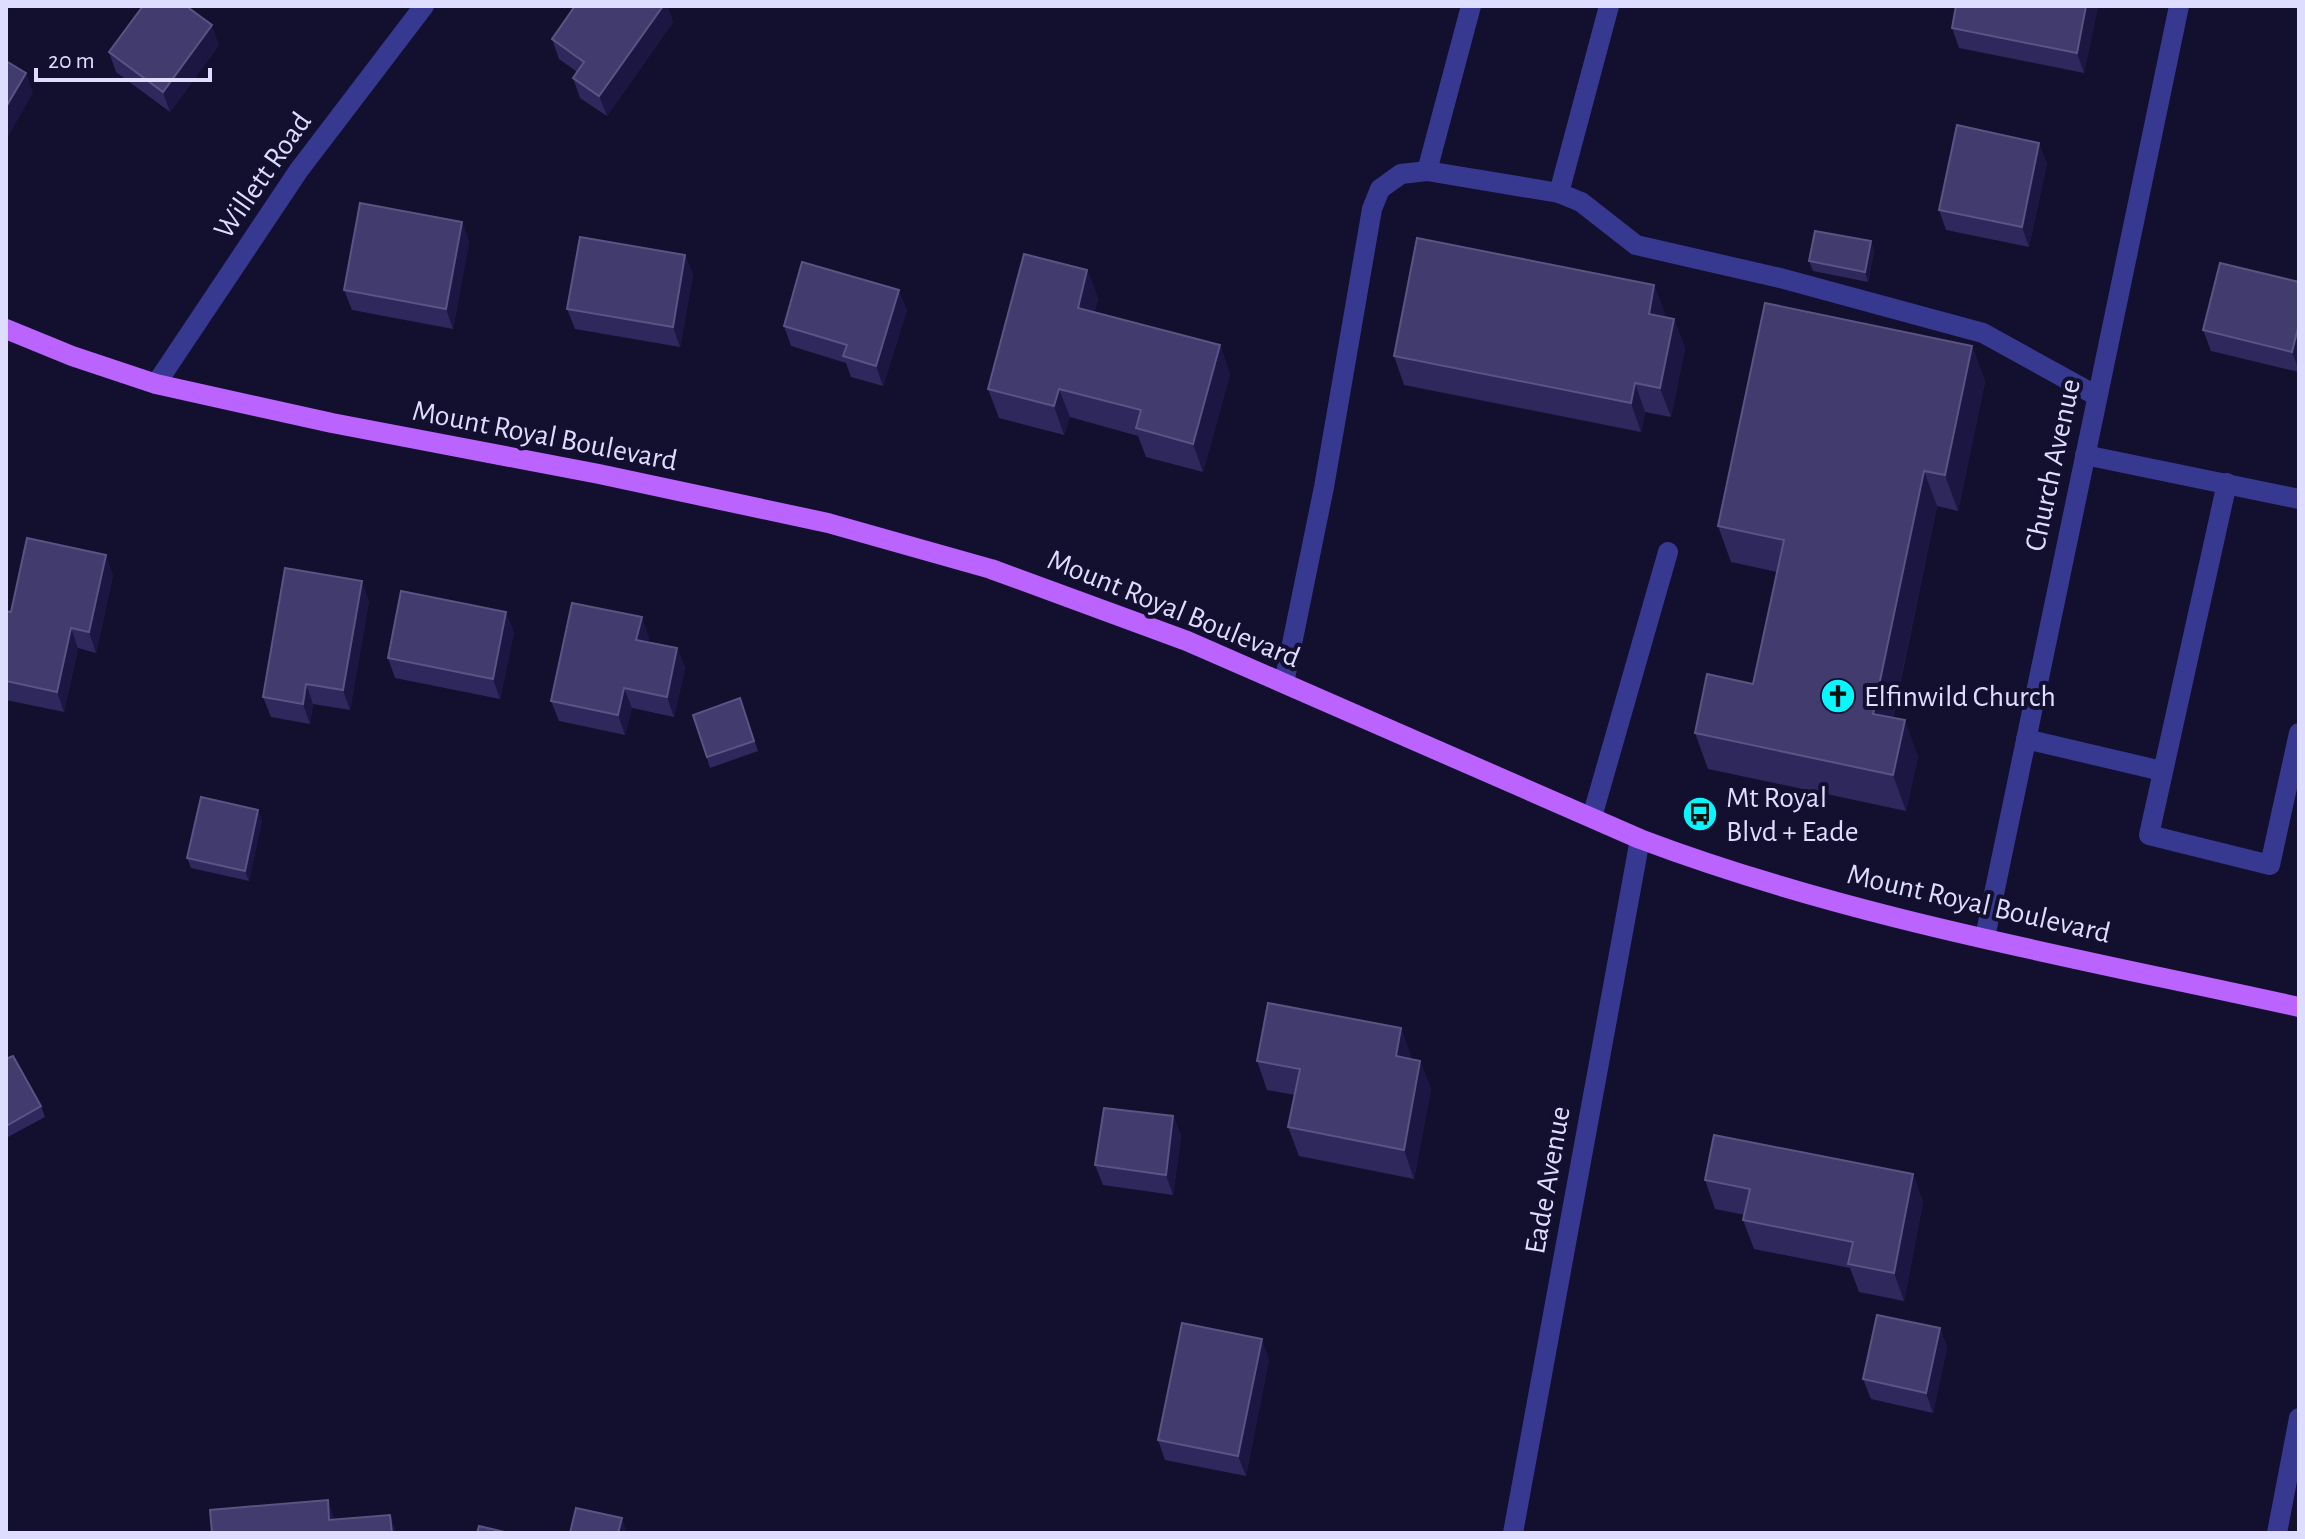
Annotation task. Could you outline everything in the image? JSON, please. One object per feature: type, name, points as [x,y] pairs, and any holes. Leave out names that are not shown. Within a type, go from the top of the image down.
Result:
[{"type":"main road","name":"Mount Royal Boulevard","points":[[6,329],[72,356],[156,384],[332,423],[599,474],[828,523],[991,569],[1187,641],[1640,839],[1731,872],[1877,913],[2299,1007]]},
{"type":"street","name":"Willett Road","points":[[156,384],[299,170],[424,6]]},
{"type":"street","points":[[1427,171],[1471,6]]},
{"type":"street","points":[[1559,193],[1609,6]]},
{"type":"street","name":"Church Avenue","points":[[1985,937],[2179,6]]},
{"type":"street","points":[[1284,683],[1324,487],[1372,209],[1380,189],[1401,174],[1427,171],[1559,193],[1581,202],[1636,245],[1780,278],[1983,333],[2097,396]]},
{"type":"street","points":[[2085,455],[2299,499]]},
{"type":"street","points":[[2227,483],[2149,835],[2270,865],[2299,733]]},
{"type":"street","points":[[1592,817],[1668,552]]},
{"type":"street","points":[[2026,739],[2162,771]]},
{"type":"street","name":"Eade Avenue","points":[[1513,1533],[1640,839]]},
{"type":"street","points":[[2277,1533],[2299,1418]]},
{"type":"building","points":[[143,6],[186,6],[212,25],[163,92],[109,52]]},
{"type":"building","points":[[575,6],[663,6],[599,96],[573,78],[584,62],[552,39]]},
{"type":"building","points":[[1956,6],[2086,6],[2077,53],[1952,28]]},
{"type":"building","points":[[6,61],[26,73],[6,107]]},
{"type":"building","points":[[1957,125],[2039,143],[2022,227],[1939,210]]},
{"type":"building","points":[[360,203],[462,222],[446,309],[344,290]]},
{"type":"building","points":[[1815,231],[1871,241],[1865,272],[1809,261]]},
{"type":"building","points":[[580,237],[685,255],[673,327],[567,309]]},
{"type":"building","points":[[1417,238],[1654,285],[1649,314],[1674,319],[1660,388],[1635,383],[1631,403],[1394,356]]},
{"type":"building","points":[[1024,254],[1087,270],[1078,308],[1220,345],[1193,444],[1136,428],[1141,410],[1059,389],[1054,406],[988,389]]},
{"type":"building","points":[[802,262],[899,290],[876,366],[843,356],[847,345],[784,326]]},
{"type":"building","points":[[2220,263],[2299,282],[2299,324],[2292,352],[2203,330]]},
{"type":"building","points":[[1765,303],[1972,346],[1945,475],[1924,471],[1873,714],[1905,720],[1893,775],[1695,733],[1707,674],[1753,684],[1784,540],[1718,526]]},
{"type":"building","points":[[27,538],[106,555],[89,632],[71,628],[57,692],[6,681],[6,611],[11,612]]},
{"type":"building","points":[[285,568],[362,581],[343,690],[306,684],[303,704],[263,697]]},
{"type":"building","points":[[401,591],[506,612],[493,679],[388,658]]},
{"type":"building","points":[[572,603],[642,617],[636,640],[677,648],[667,697],[624,688],[618,715],[551,701]]},
{"type":"building","points":[[740,698],[754,741],[707,757],[693,715]]},
{"type":"building","points":[[201,797],[258,810],[245,871],[187,858]]},
{"type":"building","points":[[1268,1003],[1401,1028],[1396,1056],[1420,1061],[1404,1150],[1288,1127],[1300,1069],[1257,1061]]},
{"type":"building","points":[[13,1056],[41,1106],[6,1126],[6,1059]]},
{"type":"building","points":[[1104,1108],[1173,1116],[1166,1175],[1095,1165]]},
{"type":"building","points":[[1714,1135],[1913,1174],[1894,1273],[1848,1264],[1853,1242],[1743,1220],[1750,1189],[1705,1180]]},
{"type":"building","points":[[1877,1315],[1940,1328],[1926,1393],[1863,1379]]},
{"type":"building","points":[[1182,1323],[1262,1339],[1238,1456],[1158,1440]]},
{"type":"building","points":[[328,1500],[329,1520],[390,1515],[392,1533],[212,1533],[210,1510]]},
{"type":"building","points":[[576,1508],[622,1518],[618,1533],[570,1533]]},
{"type":"building","points":[[479,1526],[509,1533],[477,1533]]},
{"type":"place","name":"Elfinwild Church","points":[[1838,696]]},
{"type":"place","name":"Mt Royal Blvd + Eade","points":[[1700,814]]}]
